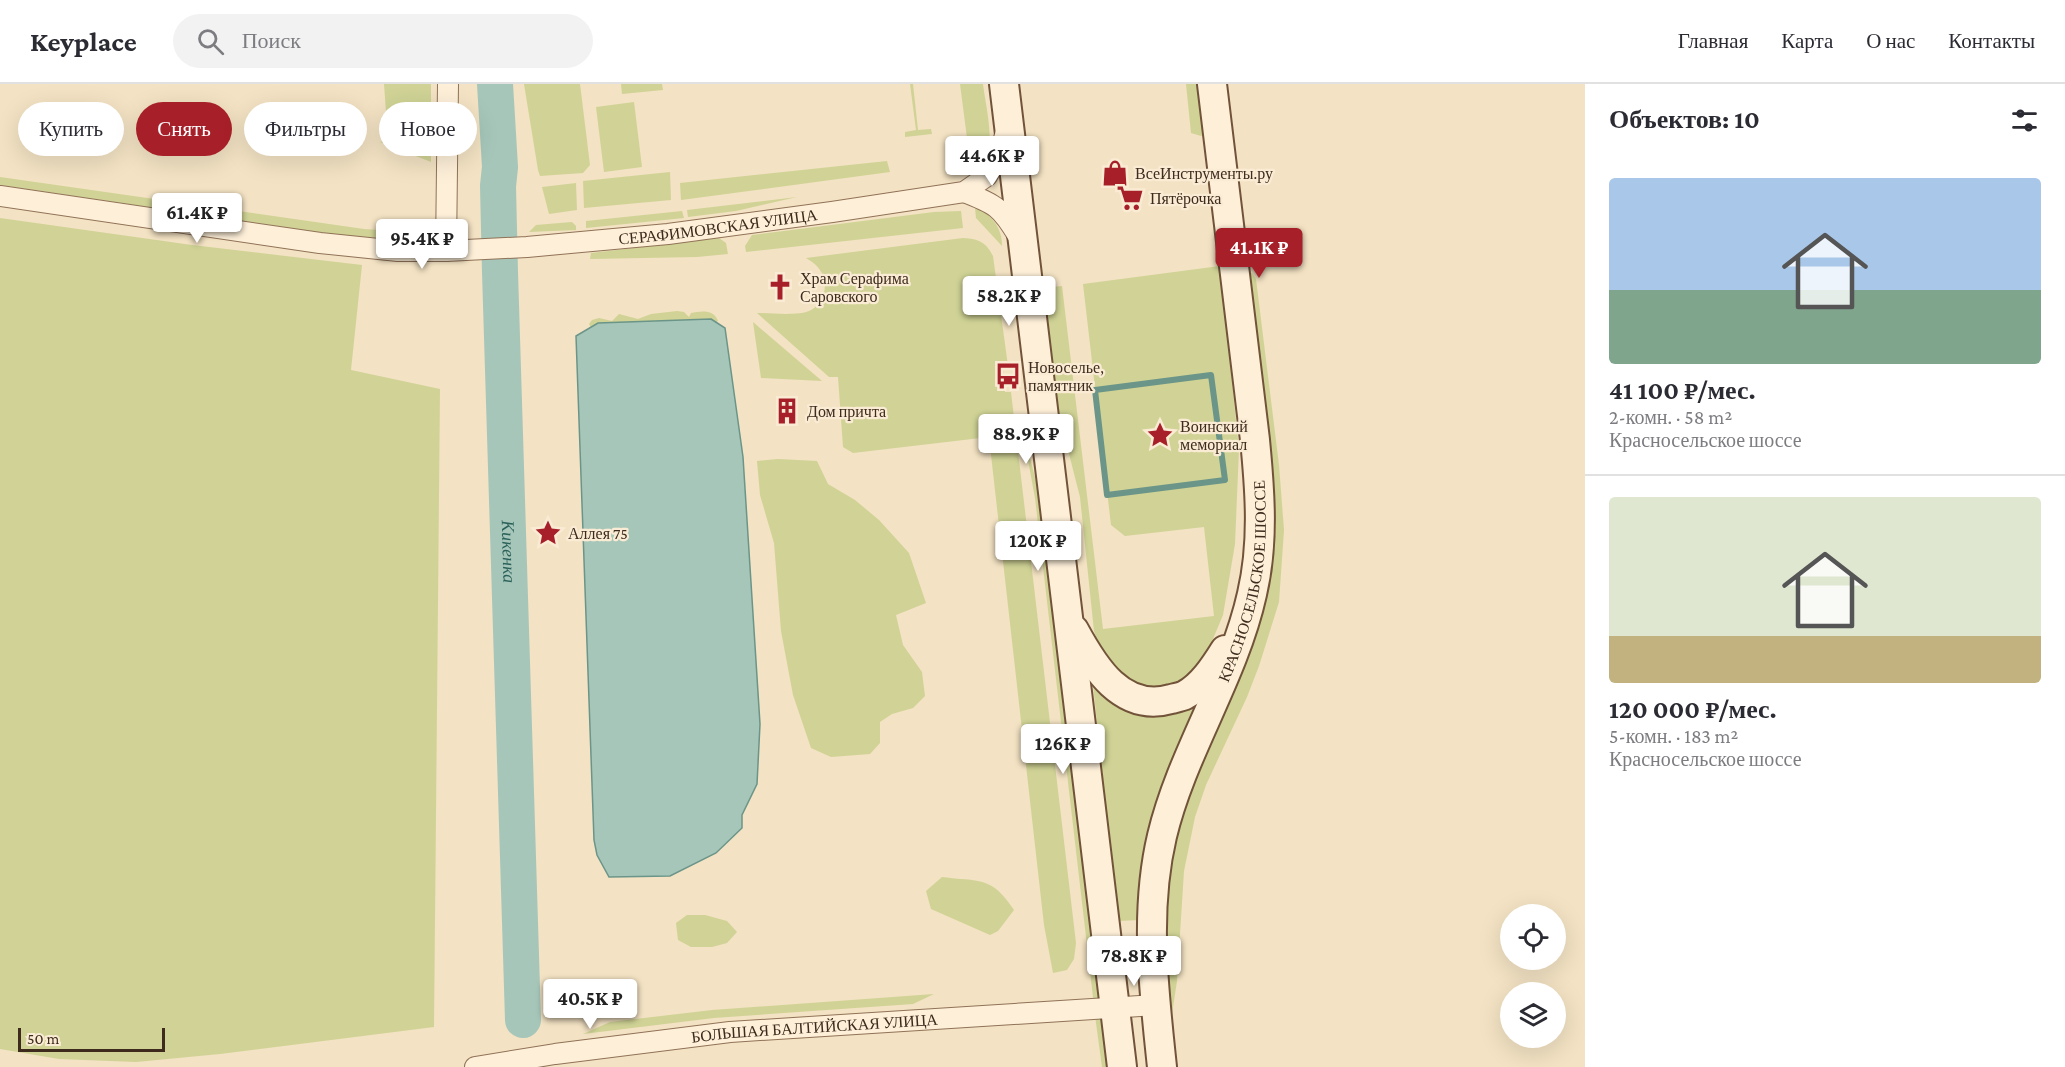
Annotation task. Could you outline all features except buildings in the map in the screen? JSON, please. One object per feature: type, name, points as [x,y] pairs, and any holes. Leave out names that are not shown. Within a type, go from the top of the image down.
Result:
[{"type":"main road","points":[[1004,84],[1122,1067]]},
{"type":"main road","name":"КРАСНОСЕЛЬСКОЕ ШОССЕ","points":[[1162,1067],[1152,932],[1157,862],[1171,807],[1231,663],[1243,626],[1252,593],[1259,545],[1260,492],[1212,84]]},
{"type":"main road","points":[[1067,617],[1095,666],[1113,685],[1134,698],[1158,702],[1185,695],[1204,679],[1243,626]]},
{"type":"street","points":[[0,196],[320,243],[398,251],[446,251],[448,84]]},
{"type":"street","name":"СЕРАФИМОВСКАЯ УЛИЦА","points":[[446,251],[527,247],[735,226],[964,192],[987,176],[999,155],[1008,123]]},
{"type":"street","points":[[964,192],[985,200],[1004,213],[1023,244]]},
{"type":"street","name":"БОЛЬШАЯ БАЛТИЙСКАЯ УЛИЦА","points":[[475,1067],[555,1054],[730,1032],[1156,1005]]},
{"type":"green space","points":[[384,84],[431,84],[431,102],[385,102]]},
{"type":"green space","points":[[524,84],[580,84],[590,165],[583,173],[540,176]]},
{"type":"green space","points":[[621,84],[662,84],[663,90],[622,94]]},
{"type":"green space","points":[[910,84],[913,84],[918,130],[931,129],[932,134],[905,137],[905,132],[916,130]]},
{"type":"green space","points":[[960,84],[983,84],[989,122],[989,150],[983,161],[971,169]]},
{"type":"green space","points":[[1186,84],[1199,84],[1206,133],[1201,136],[1191,133]]},
{"type":"green space","points":[[634,102],[642,167],[604,172],[596,107]]},
{"type":"green space","points":[[416,156],[431,156],[431,162]]},
{"type":"green space","points":[[887,161],[890,172],[681,200],[680,183]]},
{"type":"green space","points":[[670,172],[671,200],[584,208],[583,181]]},
{"type":"green space","points":[[0,177],[364,229],[396,231],[401,236],[401,240],[331,234],[0,185]]},
{"type":"green space","points":[[576,183],[577,210],[549,214],[542,187]]},
{"type":"green space","points":[[797,197],[736,211],[688,217],[687,210]]},
{"type":"green space","points":[[975,208],[995,222],[1002,239],[1002,246],[976,218]]},
{"type":"green space","points":[[682,211],[684,218],[586,228],[586,221]]},
{"type":"green space","points":[[961,211],[963,228],[746,252],[745,246],[752,235],[934,212]]},
{"type":"green space","points":[[0,218],[192,245],[362,265],[351,370],[440,389],[434,1027],[220,1054],[136,1062],[59,1059],[0,1049]]},
{"type":"green space","points":[[572,222],[576,230],[529,232],[536,225]]},
{"type":"green space","points":[[719,238],[726,243],[728,254],[697,257],[590,259],[591,253]]},
{"type":"green space","points":[[963,238],[981,242],[988,247],[993,256],[1008,366],[1003,366],[1005,392],[1011,392],[1076,943],[1074,959],[1067,970],[1053,973],[1044,925],[989,437],[853,453],[843,447],[838,377],[829,377],[757,313],[804,313],[818,304],[824,293],[825,281],[819,268],[806,258]]},
{"type":"green space","points":[[1220,266],[1239,449],[1235,544],[1223,615],[1205,658],[1196,673],[1167,687],[1141,688],[1121,678],[1100,652],[1094,631],[1080,497],[1056,403],[1042,288],[1062,286],[1103,629],[1214,616],[1204,527],[1125,536],[1111,525],[1083,284]]},
{"type":"green space","points":[[1252,273],[1256,279],[1279,465],[1284,530],[1279,602],[1247,697],[1206,785],[1195,817],[1184,871],[1177,981],[1172,1014],[1165,937],[1167,887],[1174,844],[1190,791],[1255,630],[1247,274]]},
{"type":"green space","points":[[684,312],[689,317],[691,313],[707,312],[714,314],[718,321],[712,326],[593,331],[589,324],[592,320],[599,318],[612,321],[619,314],[638,319],[651,314]]},
{"type":"green space","points":[[753,322],[822,381],[761,378]]},
{"type":"green space","points":[[1022,428],[1046,519],[1112,1067],[1102,1067],[1035,498]]},
{"type":"green space","points":[[778,459],[817,461],[828,484],[855,500],[879,520],[909,553],[926,603],[896,615],[903,645],[922,672],[925,696],[913,708],[892,714],[880,722],[880,743],[870,754],[831,757],[811,748],[793,695],[781,631],[774,543],[760,495],[757,461]]},
{"type":"green space","points":[[1093,685],[1107,696],[1197,703],[1167,771],[1148,826],[1141,862],[1139,920],[1118,921]]},
{"type":"green space","points":[[942,877],[975,880],[991,885],[1014,910],[998,931],[990,935],[931,909],[926,891]]},
{"type":"green space","points":[[687,915],[705,915],[727,921],[737,932],[727,943],[712,947],[691,947],[678,940],[676,923]]},
{"type":"green space","points":[[934,994],[913,1004],[714,1018],[583,1034],[610,1022],[712,1010]]},
{"type":"shaded area","points":[[498,186],[511,189],[511,204],[486,207],[482,201],[483,188]]},
{"type":"shaded area","points":[[711,319],[725,328],[743,457],[760,724],[757,784],[742,815],[742,828],[716,853],[670,876],[609,877],[597,855],[594,840],[576,336],[598,323]]},
{"type":"waterway","name":"Кикенка","points":[[495,84],[500,167],[498,186],[500,272],[523,1020]]},
{"type":"waterway","points":[[488,272],[500,272]]},
{"type":"waterway","points":[[1211,375],[1225,480],[1107,495],[1095,390],[1211,375]]},
{"type":"place","name":"ВсеИнструменты.ру","points":[[1115,173]]},
{"type":"place","name":"Пятёрочка","points":[[1130,198]]},
{"type":"place","name":"Храм Серафима Саровского","points":[[780,287]]},
{"type":"place","name":"Новоселье, памятник","points":[[1008,376]]},
{"type":"place","name":"Дом причта","points":[[787,411]]},
{"type":"place","name":"Воинский мемориал","points":[[1160,435]]},
{"type":"place","name":"Аллея 75","points":[[548,533]]}]
